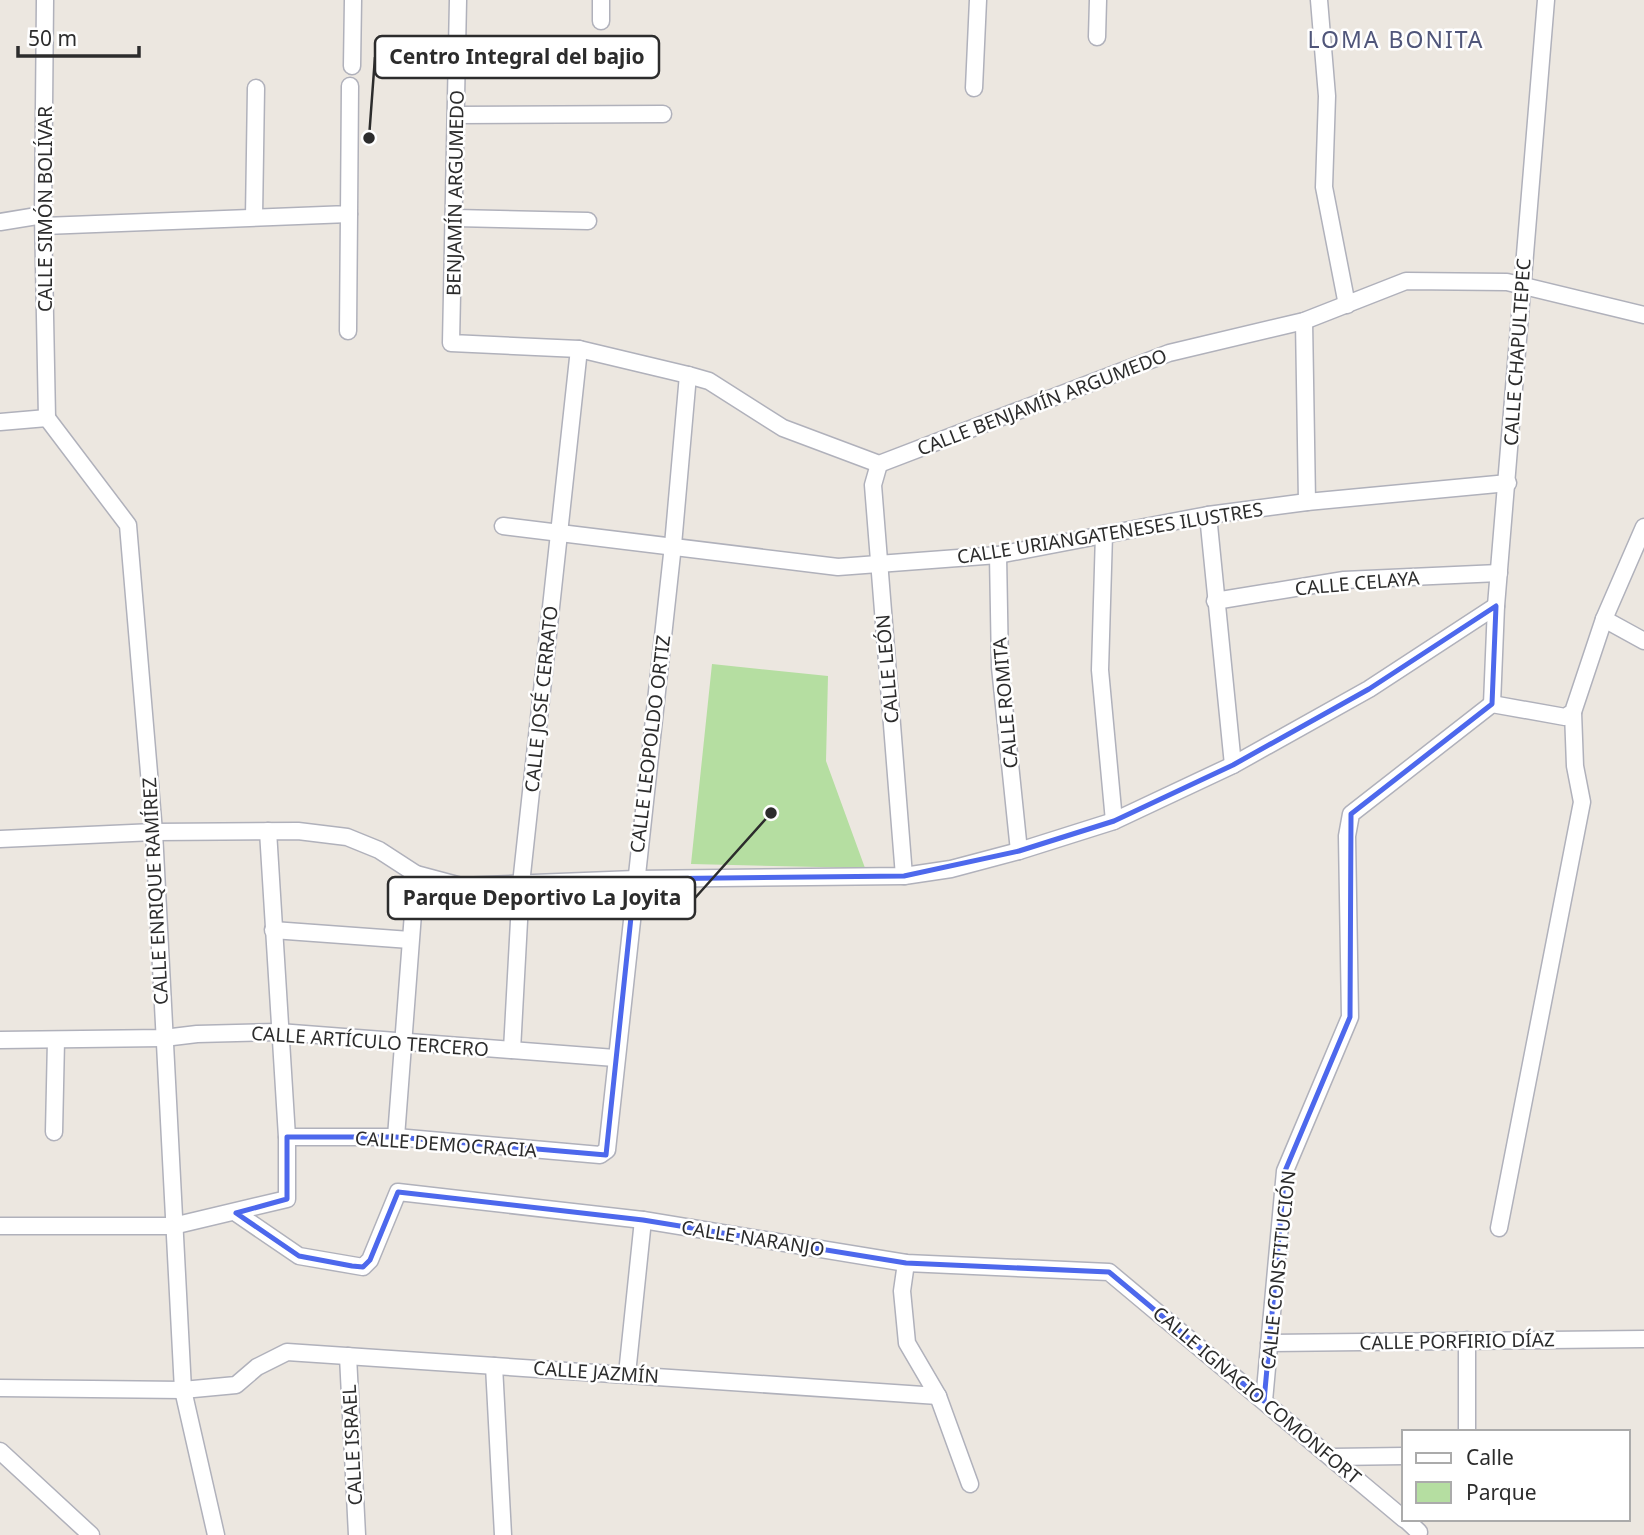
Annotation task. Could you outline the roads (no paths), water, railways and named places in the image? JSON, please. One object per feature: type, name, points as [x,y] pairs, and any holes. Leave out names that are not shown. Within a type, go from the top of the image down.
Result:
[{"type":"street","name":"CALLE SIMÓN BOLÍVAR","points":[[45,0],[43,220],[47,418]]},
{"type":"street","points":[[352,66],[354,0]]},
{"type":"street","name":"BENJAMÍN ARGUMEDO","points":[[458,0],[452,343],[579,349]]},
{"type":"street","points":[[601,0],[601,21]]},
{"type":"street","points":[[974,88],[978,0]]},
{"type":"street","points":[[1097,37],[1098,0]]},
{"type":"street","points":[[1319,0],[1327,96],[1324,187],[1347,304]]},
{"type":"street","name":"CALLE CHAPULTEPEC","points":[[1492,704],[1496,606],[1546,0]]},
{"type":"street","points":[[348,331],[350,86]]},
{"type":"street","points":[[254,217],[256,88]]},
{"type":"street","points":[[456,115],[663,114]]},
{"type":"street","points":[[0,222],[349,214]]},
{"type":"street","points":[[455,218],[588,221]]},
{"type":"street","name":"CALLE BENJAMÍN ARGUMEDO","points":[[879,464],[1169,353],[1304,321],[1406,281],[1521,284],[1644,315]]},
{"type":"street","points":[[1304,321],[1307,502]]},
{"type":"street","points":[[579,349],[709,381],[783,428],[879,464]]},
{"type":"street","name":"CALLE JOSÉ CERRATO","points":[[512,1050],[521,884],[579,349]]},
{"type":"street","name":"CALLE LEOPOLDO ORTIZ","points":[[604,1154],[607,1150],[673,545],[688,375]]},
{"type":"street","points":[[0,422],[47,418]]},
{"type":"street","name":"CALLE ENRIQUE RAMÍREZ","points":[[47,418],[128,525],[154,832],[183,1390],[216,1535]]},
{"type":"street","name":"CALLE LEÓN","points":[[879,464],[873,485],[904,876]]},
{"type":"street","name":"CALLE URIANGATENESES ILUSTRES","points":[[503,526],[838,567],[998,555],[1208,515],[1307,502],[1508,483]]},
{"type":"street","points":[[1208,515],[1233,765]]},
{"type":"street","points":[[1499,1228],[1582,802],[1575,766],[1573,712],[1604,619],[1644,527]]},
{"type":"street","points":[[1104,534],[1100,670],[1114,821]]},
{"type":"street","name":"CALLE ROMITA","points":[[998,555],[1000,667],[1019,851]]},
{"type":"street","name":"CALLE CELAYA","points":[[1215,601],[1344,580],[1499,573]]},
{"type":"street","points":[[0,839],[154,832],[268,831],[347,837],[379,850],[416,874],[461,886],[635,879],[904,876],[951,869],[1114,821],[1233,765],[1368,689],[1496,606]]},
{"type":"street","points":[[1604,619],[1644,640]]},
{"type":"street","points":[[1492,704],[1565,717],[1573,712]]},
{"type":"street","name":"CALLE CONSTITUCIÓN","points":[[1264,1401],[1285,1171],[1350,1017],[1347,836],[1351,814],[1492,704]]},
{"type":"street","points":[[0,1226],[173,1226],[287,1199],[287,1138],[268,831]]},
{"type":"street","points":[[396,1137],[416,874]]},
{"type":"street","points":[[273,930],[410,940]]},
{"type":"street","name":"CALLE ARTÍCULO TERCERO","points":[[0,1040],[164,1038],[279,1031],[615,1058]]},
{"type":"street","points":[[54,1132],[56,1040]]},
{"type":"street","name":"CALLE DEMOCRACIA","points":[[287,1138],[396,1137],[604,1154]]},
{"type":"street","name":"CALLE NARANJO","points":[[236,1213],[299,1256],[363,1267],[370,1260],[398,1192],[643,1220],[906,1263],[1109,1272]]},
{"type":"street","points":[[627,1374],[643,1220]]},
{"type":"street","points":[[906,1263],[902,1291],[907,1343],[938,1396],[970,1484]]},
{"type":"street","name":"CALLE IGNACIO COMONFORT","points":[[1109,1272],[1402,1517]]},
{"type":"street","name":"CALLE PORFIRIO DÍAZ","points":[[1269,1343],[1644,1339]]},
{"type":"street","points":[[1467,1340],[1467,1430]]},
{"type":"street","name":"CALLE JAZMÍN","points":[[183,1390],[236,1385],[257,1367],[287,1352],[938,1396]]},
{"type":"street","name":"CALLE ISRAEL","points":[[348,1356],[357,1535]]},
{"type":"street","points":[[494,1366],[503,1535]]},
{"type":"street","points":[[0,1388],[183,1390]]},
{"type":"street","points":[[0,1451],[91,1535]]},
{"type":"street","points":[[1333,1457],[1402,1456]]},
{"type":"street","name":"CALLE IGNACIO COMONFORT","points":[[1406,1521],[1419,1532]]},
{"type":"place","name":"Centro Integral del bajio","points":[[369,138]]},
{"type":"place","name":"Parque Deportivo La Joyita","points":[[771,813]]},
{"type":"district","name":"LOMA BONITA","points":[[1396,40]]}]
